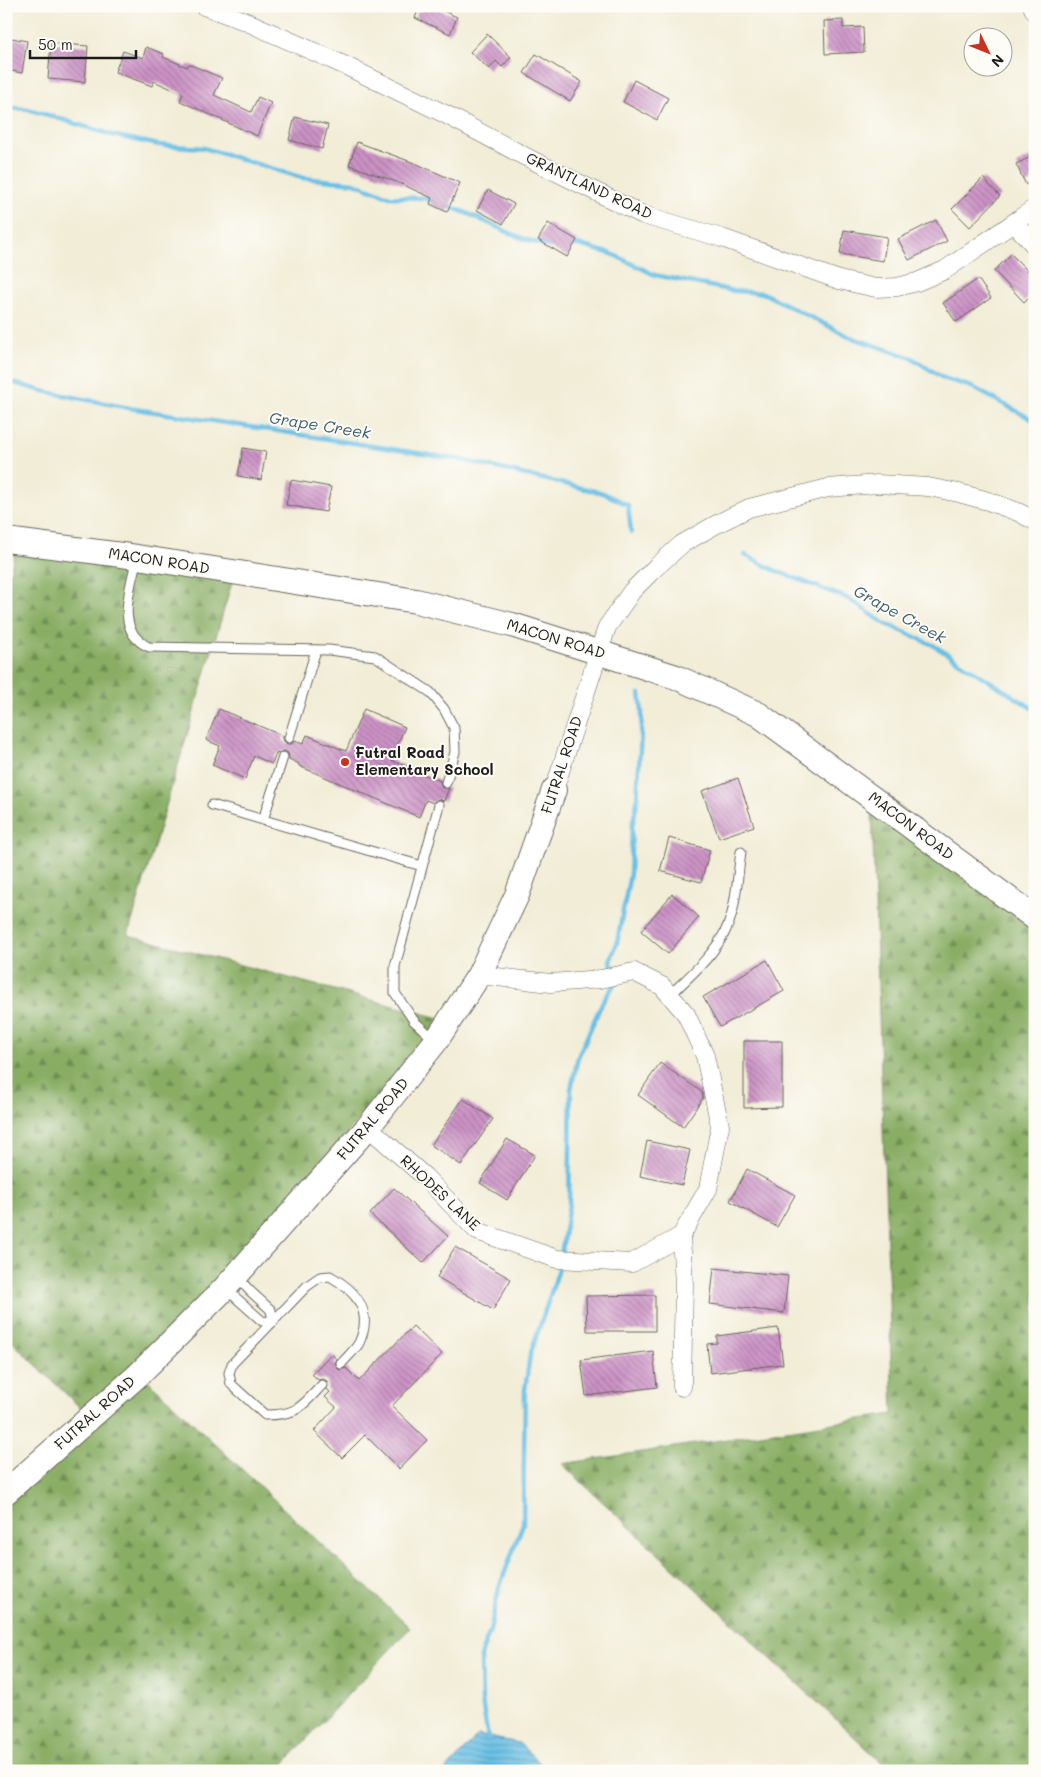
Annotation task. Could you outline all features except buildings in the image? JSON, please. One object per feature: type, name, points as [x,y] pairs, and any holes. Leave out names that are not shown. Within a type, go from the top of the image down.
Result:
[{"type":"main road","name":"MACON ROAD","points":[[6,540],[137,557],[416,601],[512,625],[676,677],[758,714],[1035,918]]},
{"type":"main road","name":"FUTRAL ROAD","points":[[6,1492],[137,1376],[230,1282],[368,1127],[436,1041],[480,975],[517,895],[554,790]]},
{"type":"street","name":"GRANTLAND ROAD","points":[[204,6],[245,21],[346,66],[643,215],[722,238],[839,280],[876,288],[897,287],[916,282],[945,270],[1035,208]]},
{"type":"street","points":[[1032,6],[1035,12]]},
{"type":"street","points":[[1014,222],[1035,246]]},
{"type":"street","name":"FUTRAL ROAD","points":[[554,790],[608,627],[632,591],[682,544],[749,508],[828,488],[878,484],[928,487],[960,493],[1018,512],[1035,521]]},
{"type":"street","points":[[480,975],[551,983],[601,979],[634,972],[662,986],[686,1014],[705,1056],[720,1126],[708,1189],[681,1236],[684,1284],[682,1386]]},
{"type":"street","name":"RHODES LANE","points":[[368,1127],[424,1177],[477,1231],[557,1258],[632,1263],[681,1236]]},
{"type":"lane","points":[[137,557],[126,615],[130,630],[139,643],[149,647],[316,650],[375,656],[430,692],[444,709],[454,728],[455,752],[446,783]]},
{"type":"lane","points":[[289,738],[316,650]]},
{"type":"lane","points":[[263,820],[283,757]]},
{"type":"lane","points":[[212,805],[422,866]]},
{"type":"lane","points":[[436,1041],[414,1021],[395,992],[395,966],[439,805]]},
{"type":"lane","points":[[670,995],[704,962],[723,936],[732,915],[741,852]]},
{"type":"lane","points":[[322,1385],[298,1410],[265,1415],[231,1384],[229,1372],[232,1364],[307,1286],[320,1277],[330,1276],[351,1290],[360,1301],[363,1312],[364,1327],[358,1344],[341,1364]]},
{"type":"lane","points":[[230,1282],[262,1321],[273,1322]]},
{"type":"lane","points":[[230,1282],[250,1291],[271,1310],[273,1322]]},
{"type":"green space","points":[[17,542],[236,569],[128,935],[447,1020],[138,1371],[410,1628],[277,1771],[6,1771],[6,1496],[95,1422],[6,1336],[6,590]]},
{"type":"green space","points":[[871,785],[1035,908],[1035,1771],[891,1771],[562,1464],[893,1414]]},
{"type":"water","points":[[478,1735],[519,1743],[540,1763],[540,1771],[445,1771]]},
{"type":"waterway","points":[[6,108],[28,109],[112,135],[159,145],[204,148],[303,178],[354,183],[390,197],[424,198],[435,201]]},
{"type":"waterway","points":[[445,205],[523,239],[551,246]]},
{"type":"waterway","points":[[569,245],[579,245],[612,254],[655,275],[734,291],[763,293],[850,337],[912,358],[943,378],[972,387],[1035,421]]},
{"type":"waterway","name":"Grape Creek","points":[[6,381],[43,391],[129,408],[462,460],[603,493],[628,505],[631,532]]},
{"type":"waterway","name":"Grape Creek","points":[[745,555],[774,570],[849,599],[884,623],[933,645],[1035,710]]},
{"type":"waterway","points":[[615,973],[610,961],[617,943],[630,874],[632,826],[637,803],[642,713],[640,694]]},
{"type":"waterway","points":[[561,1256],[569,1204],[571,1089],[578,1057],[602,1003],[616,982]]},
{"type":"waterway","points":[[488,1738],[482,1701],[481,1654],[490,1631],[499,1588],[523,1524],[525,1390],[530,1355],[560,1264]]},
{"type":"place","name":"Futral Road Elementary School","points":[[345,762]]}]
